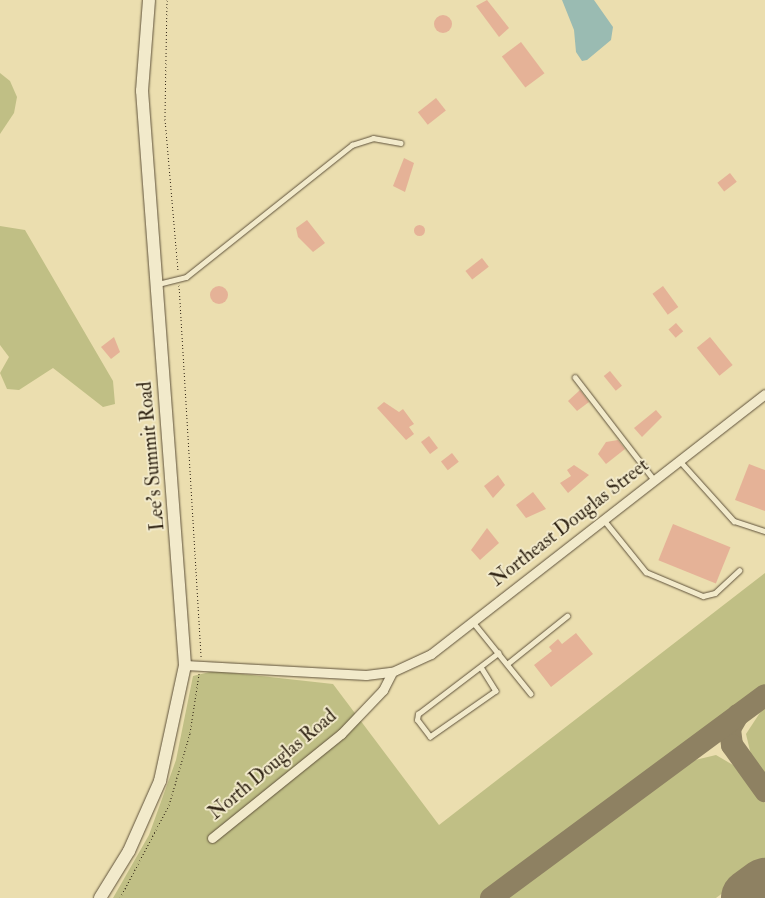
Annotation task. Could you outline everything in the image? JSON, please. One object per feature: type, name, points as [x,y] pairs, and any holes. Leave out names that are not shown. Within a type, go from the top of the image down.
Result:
[{"type":"main road","name":"Lee's Summit Road","points":[[102,896],[160,781],[184,665],[142,91],[149,0]]},
{"type":"street","name":"Northeast Douglas Street","points":[[184,665],[366,675],[392,672],[431,654],[765,394]]},
{"type":"street","name":"North Douglas Road","points":[[212,838],[341,734],[383,690],[392,672]]},
{"type":"lane","points":[[157,284],[186,277],[352,145],[372,138],[401,144]]},
{"type":"lane","points":[[575,377],[655,480]]},
{"type":"lane","points":[[680,461],[734,520],[765,531]]},
{"type":"lane","points":[[604,520],[646,572],[702,596],[715,593],[739,571]]},
{"type":"lane","points":[[507,664],[567,616]]},
{"type":"lane","points":[[474,622],[531,694]]},
{"type":"lane","points":[[480,667],[496,691],[430,736],[417,720],[418,714],[498,653]]},
{"type":"shaded area","points":[[0,73],[10,81],[17,97],[14,113],[0,134]]},
{"type":"shaded area","points":[[0,226],[25,230],[113,381],[115,404],[103,407],[53,368],[19,390],[7,389],[0,373],[9,357],[0,345]]},
{"type":"shaded area","points":[[765,573],[765,686],[481,898],[113,898],[149,835],[176,760],[193,676],[214,671],[333,684],[439,825]]},
{"type":"shaded area","points":[[765,705],[765,777],[751,755],[746,734]]},
{"type":"shaded area","points":[[716,755],[733,765],[765,803],[765,861],[716,898],[504,898],[661,782],[695,760]]},
{"type":"water","points":[[562,0],[594,0],[613,27],[611,40],[587,60],[582,61],[576,52],[574,30]]},
{"type":"building","points":[[487,0],[509,28],[499,37],[476,6]]},
{"type":"building","points":[[443,15],[449,18],[452,24],[449,30],[443,33],[437,30],[434,24],[437,18]]},
{"type":"building","points":[[521,42],[544,73],[525,88],[502,56]]},
{"type":"building","points":[[436,98],[446,111],[428,125],[418,112]]},
{"type":"building","points":[[404,158],[414,163],[405,192],[393,186]]},
{"type":"building","points":[[730,173],[737,182],[724,192],[717,183]]},
{"type":"building","points":[[307,220],[325,243],[313,252],[298,237],[296,228]]},
{"type":"building","points":[[419,224],[425,230],[419,236],[413,230]]},
{"type":"building","points":[[482,258],[489,267],[472,280],[465,271]]},
{"type":"building","points":[[215,286],[223,286],[228,291],[226,302],[215,304],[210,299],[210,291]]},
{"type":"building","points":[[663,286],[678,307],[668,315],[652,294]]},
{"type":"building","points":[[676,323],[683,331],[676,338],[668,330]]},
{"type":"building","points":[[114,337],[120,352],[111,359],[101,347]]},
{"type":"building","points":[[710,337],[733,365],[719,376],[697,348]]},
{"type":"building","points":[[610,371],[622,386],[616,391],[604,376]]},
{"type":"building","points":[[580,390],[589,402],[577,411],[568,401]]},
{"type":"building","points":[[384,402],[399,412],[403,409],[414,424],[409,427],[414,434],[406,440],[377,408]]},
{"type":"building","points":[[656,410],[662,417],[642,437],[634,428]]},
{"type":"building","points":[[429,436],[438,448],[430,454],[421,442]]},
{"type":"building","points":[[618,440],[625,449],[606,464],[598,454],[606,442]]},
{"type":"building","points":[[452,453],[459,462],[448,470],[441,462]]},
{"type":"building","points":[[749,464],[765,470],[765,511],[735,500]]},
{"type":"building","points":[[574,465],[589,475],[568,493],[560,483],[571,476],[567,470]]},
{"type":"building","points":[[498,475],[505,485],[493,498],[484,486]]},
{"type":"building","points":[[533,492],[546,509],[526,518],[516,505]]},
{"type":"building","points":[[673,524],[730,547],[716,583],[658,560]]},
{"type":"building","points":[[487,528],[499,543],[480,560],[471,550]]},
{"type":"building","points":[[576,633],[593,654],[551,687],[534,665],[552,651],[549,647],[558,639],[562,644]]},
{"type":"taxiway","points":[[491,898],[765,695]]},
{"type":"taxiway","points":[[738,715],[730,729],[732,745],[765,791]]},
{"type":"runway","points":[[750,898],[765,887]]}]
